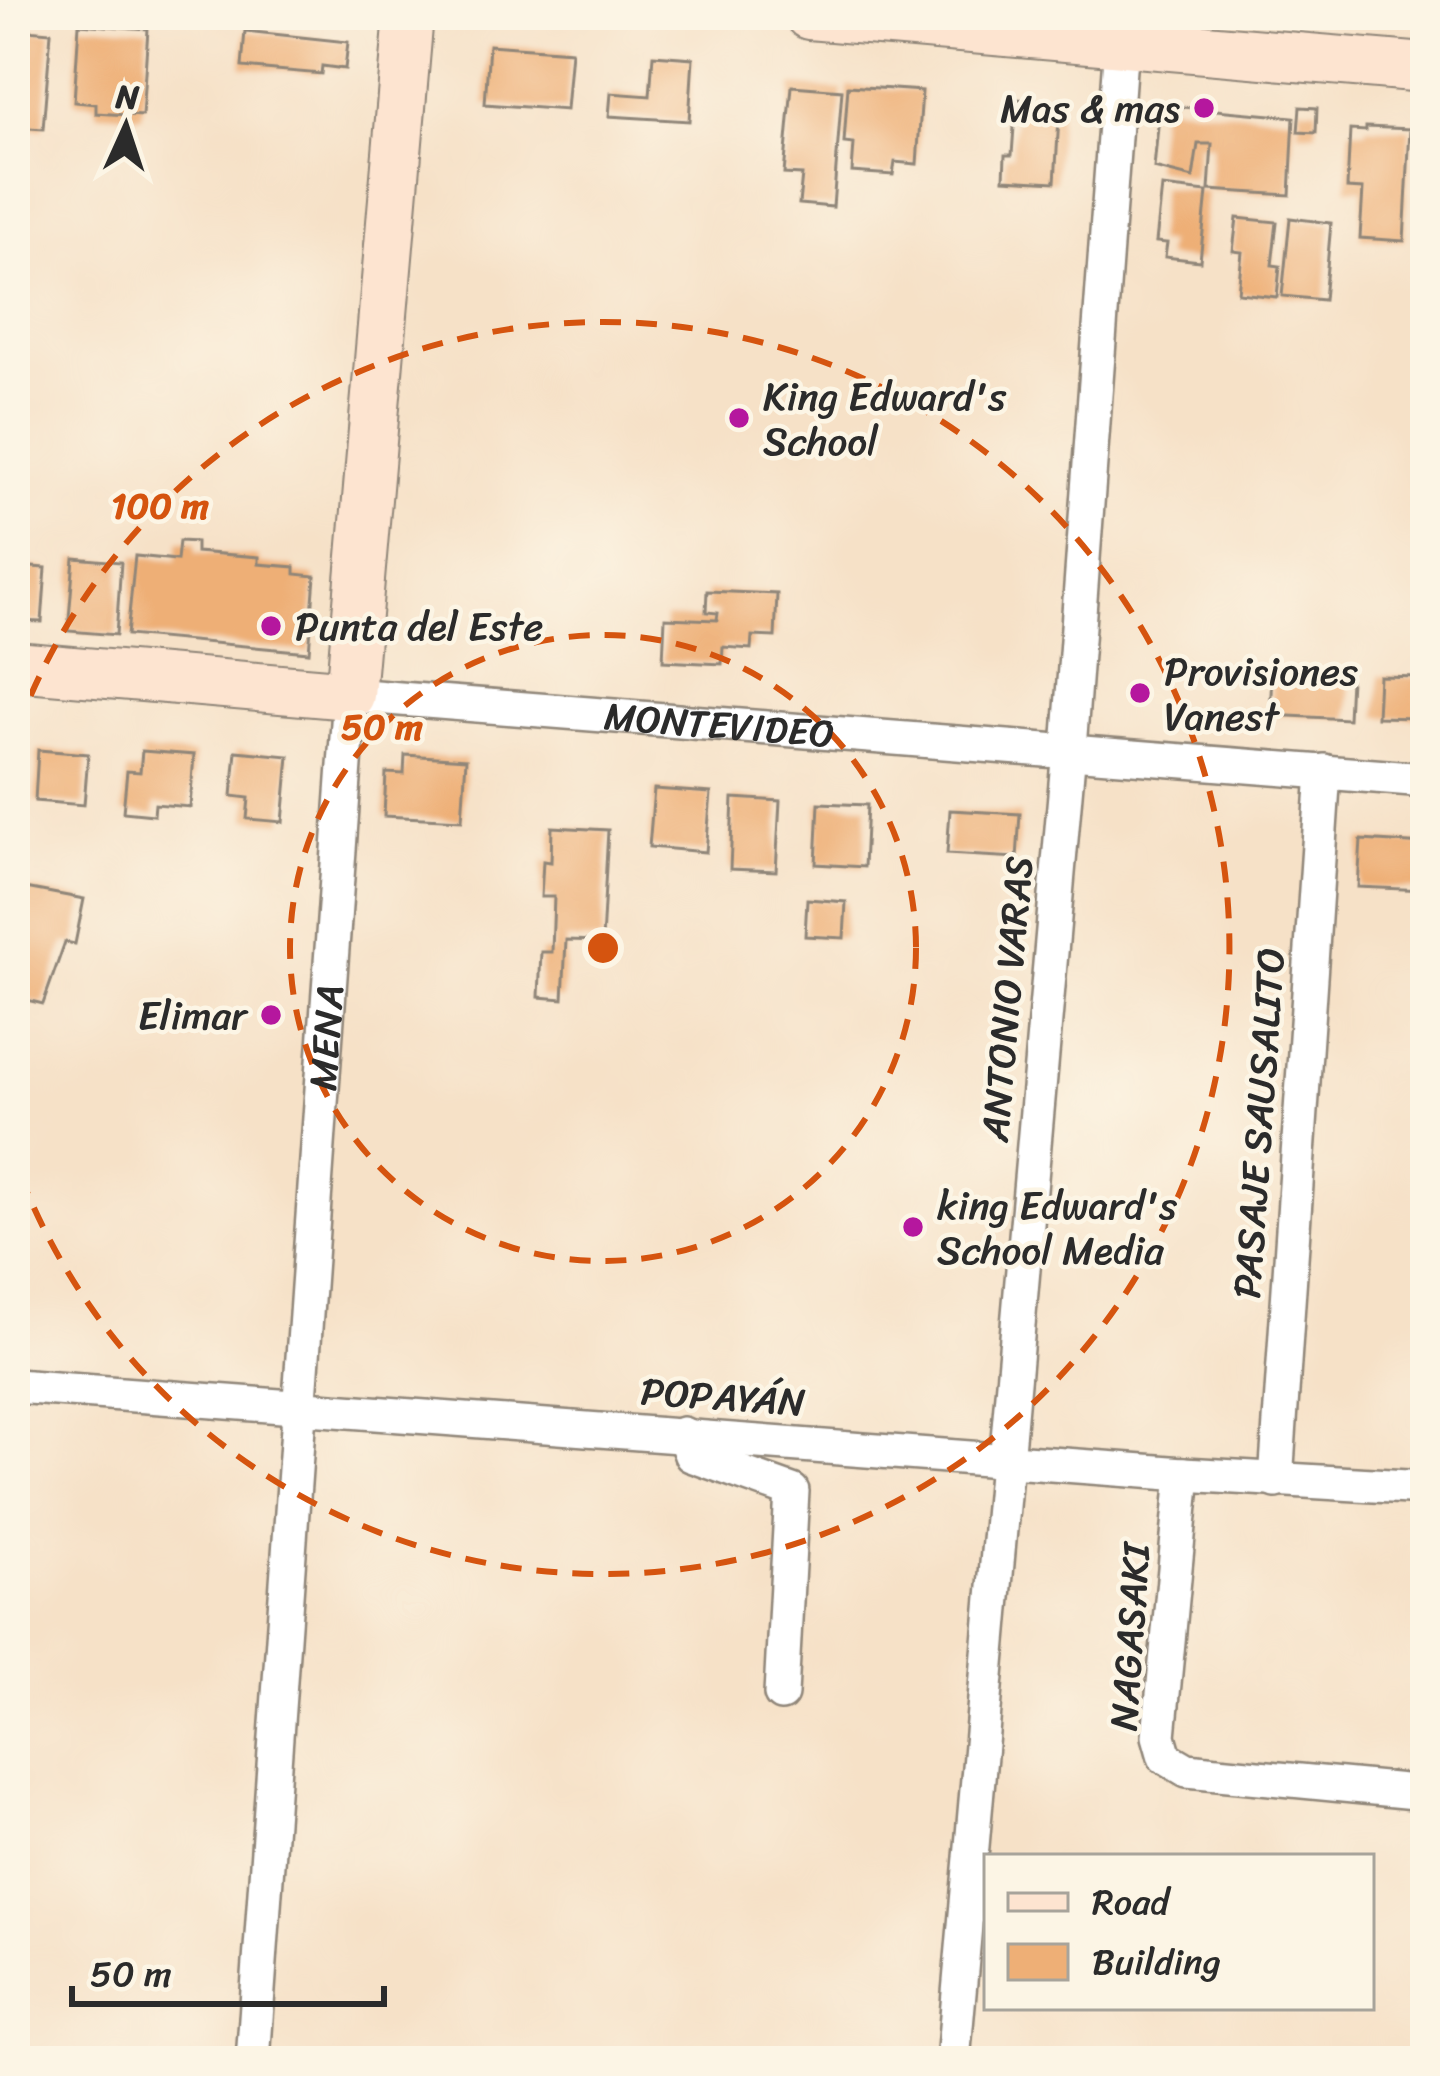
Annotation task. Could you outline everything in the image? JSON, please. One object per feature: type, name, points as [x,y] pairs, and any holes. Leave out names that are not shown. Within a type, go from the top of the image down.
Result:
[{"type":"street","name":"MENA","points":[[253,2061],[350,695],[410,15]]},
{"type":"street","points":[[809,15],[1122,28],[1425,68]]},
{"type":"street","name":"ANTONIO VARAS","points":[[953,2061],[1069,749],[1122,28]]},
{"type":"street","name":"MONTEVIDEO","points":[[15,665],[1425,779]]},
{"type":"street","name":"PASAJE SAUSALITO","points":[[1276,1480],[1324,771]]},
{"type":"street","name":"POPAYÁN","points":[[15,1386],[1425,1488]]},
{"type":"street","points":[[683,1434],[691,1455],[792,1491],[781,1694]]},
{"type":"street","name":"NAGASAKI","points":[[1184,1474],[1159,1736],[1165,1757],[1186,1770],[1425,1793]]},
{"type":"building","points":[[79,24],[148,29],[142,116],[96,113],[96,104],[74,102]]},
{"type":"building","points":[[15,29],[51,32],[43,129],[15,127]]},
{"type":"building","points":[[245,31],[348,42],[345,69],[322,66],[321,74],[242,67]]},
{"type":"building","points":[[489,45],[571,51],[566,110],[485,104]]},
{"type":"building","points":[[653,55],[693,58],[689,121],[609,116],[611,93],[650,96]]},
{"type":"building","points":[[792,86],[842,90],[833,207],[799,204],[802,175],[784,174]]},
{"type":"building","points":[[848,86],[922,91],[917,164],[895,162],[893,175],[852,172],[854,144],[844,143]]},
{"type":"building","points":[[1016,99],[1060,102],[1055,182],[1004,179],[1005,155],[1012,155]]},
{"type":"building","points":[[1160,105],[1294,117],[1290,195],[1209,190],[1212,144],[1198,144],[1193,178],[1154,168]]},
{"type":"building","points":[[1300,107],[1317,108],[1316,133],[1298,132]]},
{"type":"building","points":[[1366,127],[1410,129],[1404,241],[1360,238],[1363,189],[1347,188],[1350,130],[1366,131]]},
{"type":"building","points":[[1162,187],[1207,192],[1200,261],[1165,257],[1167,243],[1156,242]]},
{"type":"building","points":[[1237,218],[1277,222],[1272,265],[1280,266],[1277,297],[1238,293],[1242,252],[1233,251]]},
{"type":"building","points":[[1290,218],[1331,223],[1324,300],[1282,296]]},
{"type":"building","points":[[179,541],[196,542],[196,552],[259,557],[259,564],[295,567],[295,574],[315,576],[309,652],[127,635],[135,556],[177,560]]},
{"type":"building","points":[[74,558],[121,562],[116,635],[68,631]]},
{"type":"building","points":[[15,566],[46,568],[42,622],[15,621]]},
{"type":"building","points":[[707,591],[777,594],[775,637],[752,636],[751,649],[723,647],[722,664],[663,661],[665,618],[717,620],[718,613],[706,612]]},
{"type":"building","points":[[1272,674],[1350,679],[1348,719],[1270,715]]},
{"type":"building","points":[[1379,676],[1419,677],[1417,718],[1377,717]]},
{"type":"building","points":[[38,750],[88,754],[84,805],[35,801]]},
{"type":"building","points":[[142,751],[194,755],[190,807],[155,804],[154,815],[123,812],[127,771],[140,772]]},
{"type":"building","points":[[236,751],[289,756],[283,822],[247,819],[249,798],[232,796]]},
{"type":"building","points":[[405,755],[466,759],[462,820],[384,816],[386,773],[404,774]]},
{"type":"building","points":[[654,789],[711,793],[706,852],[649,847]]},
{"type":"building","points":[[733,798],[780,801],[776,871],[730,869]]},
{"type":"building","points":[[819,803],[867,805],[864,867],[816,864]]},
{"type":"building","points":[[950,810],[1020,814],[1017,858],[947,854]]},
{"type":"building","points":[[552,827],[608,830],[602,941],[566,940],[563,999],[539,997],[541,952],[552,952],[554,897],[541,897],[543,861],[551,862]]},
{"type":"building","points":[[1361,840],[1425,844],[1425,890],[1358,887]]},
{"type":"building","points":[[15,886],[84,899],[75,944],[65,942],[43,1004],[15,997]]},
{"type":"building","points":[[807,899],[846,902],[844,938],[805,936]]},
{"type":"place","name":"Mas & mas","points":[[1204,108]]},
{"type":"place","name":"King Edward's School","points":[[739,418]]},
{"type":"place","name":"Punta del Este","points":[[271,626]]},
{"type":"place","name":"Provisiones Vanest","points":[[1140,693]]},
{"type":"place","name":"Elimar","points":[[271,1015]]},
{"type":"place","name":"king Edward's School Media","points":[[913,1227]]}]
